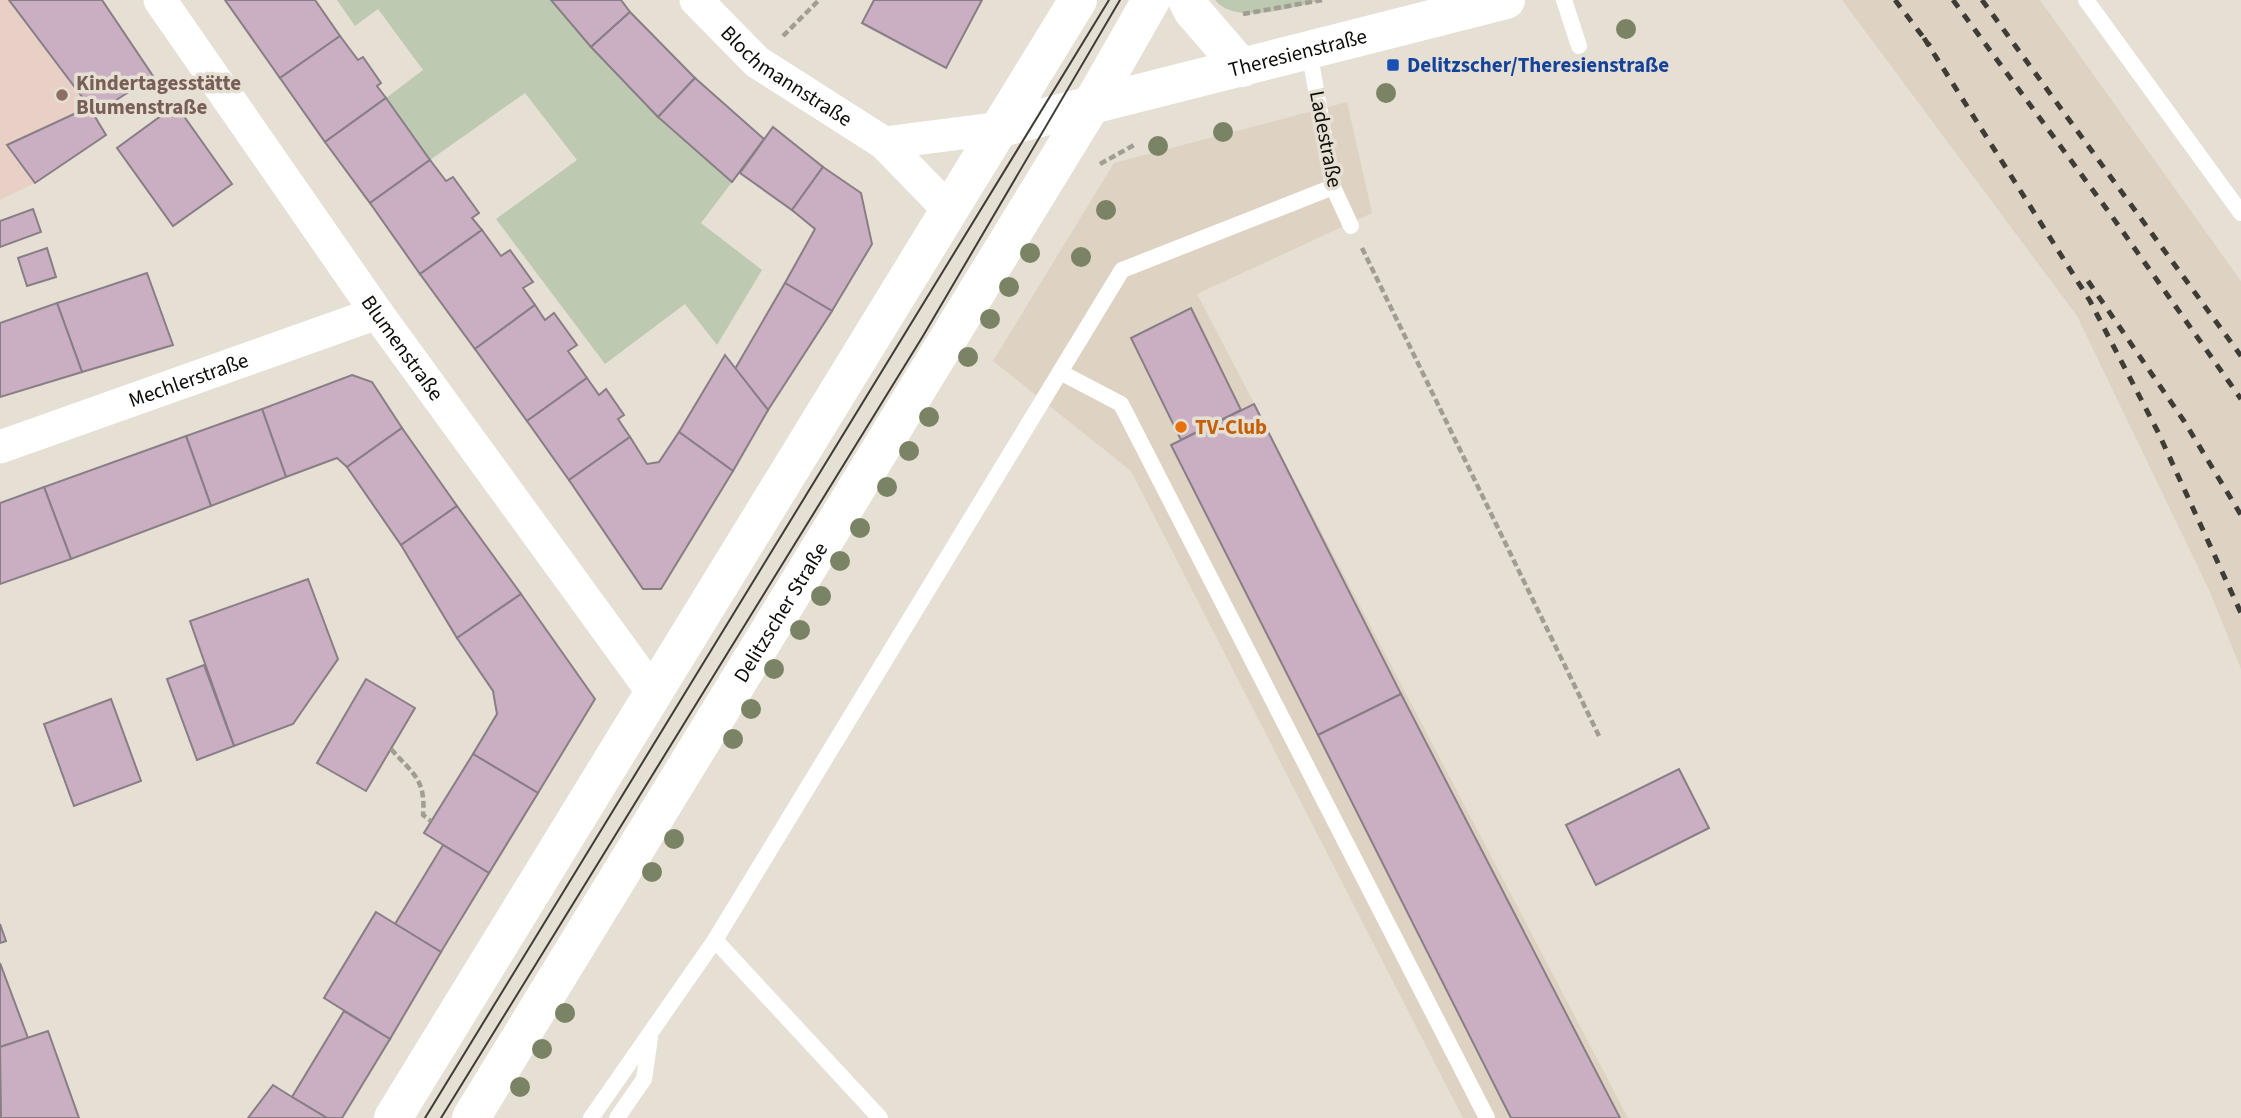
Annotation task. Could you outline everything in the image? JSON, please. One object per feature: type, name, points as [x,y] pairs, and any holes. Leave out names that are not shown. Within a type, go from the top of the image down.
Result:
[{"type":"main road","points":[[393,1118],[652,691],[1078,0]]},
{"type":"main road","name":"Delitzscher Straße","points":[[471,1118],[1090,107],[1151,0]]},
{"type":"main road","points":[[1187,0],[1192,10],[1242,68]]},
{"type":"main road","name":"Theresienstraße","points":[[1090,107],[1506,0]]},
{"type":"main road","points":[[1001,128],[1090,107]]},
{"type":"street","name":"Blumenstraße","points":[[160,0],[377,313],[652,691]]},
{"type":"street","name":"Blochmannstraße","points":[[696,0],[757,62],[884,143],[949,210]]},
{"type":"street","points":[[884,143],[1001,128]]},
{"type":"street","name":"Mechlerstraße","points":[[0,447],[377,313]]},
{"type":"lane","points":[[1564,0],[1579,46]]},
{"type":"lane","points":[[2086,0],[2241,214]]},
{"type":"lane","name":"Ladestraße","points":[[1309,50],[1333,187],[1351,226]]},
{"type":"lane","points":[[591,1118],[715,940],[1122,270],[1333,187]]},
{"type":"lane","points":[[1060,372],[1121,404],[1487,1118]]},
{"type":"lane","points":[[715,940],[880,1118]]},
{"type":"lane","points":[[617,1118],[644,1079],[650,1033]]},
{"type":"path","points":[[757,62],[819,0]]},
{"type":"path","points":[[1239,14],[1282,9],[1322,0]]},
{"type":"path","points":[[1099,164],[1134,145]]},
{"type":"path","points":[[1351,226],[1600,738]]},
{"type":"path","points":[[391,749],[420,781],[425,793],[423,815],[431,821]]},
{"type":"shaded area","name":"Kindertagesstätte Blumenstraße","points":[[0,0],[102,0],[153,76],[95,114],[106,135],[35,183],[0,200]]},
{"type":"shaded area","points":[[1842,0],[2040,0],[2241,281],[2241,669],[2210,592],[2077,316]]},
{"type":"shaded area","points":[[1347,102],[1372,213],[1197,294],[1628,1118],[1463,1118],[1131,471],[993,361],[1114,163]]},
{"type":"green space","points":[[337,0],[551,0],[638,95],[732,182],[701,223],[762,270],[717,345],[685,304],[605,364],[496,219],[577,160],[525,93],[430,160],[386,98],[423,70],[378,9],[355,26]]},
{"type":"green space","points":[[1215,0],[1322,0],[1281,10],[1251,13],[1224,8]]},
{"type":"building","points":[[9,0],[102,0],[153,76],[95,114]]},
{"type":"building","points":[[225,0],[315,0],[340,36],[280,78]]},
{"type":"building","points":[[551,0],[621,0],[630,12],[591,47]]},
{"type":"building","points":[[874,0],[982,0],[946,68],[862,23]]},
{"type":"building","points":[[630,12],[695,78],[658,117],[591,47]]},
{"type":"building","points":[[340,36],[358,60],[363,57],[381,83],[377,86],[386,98],[325,142],[280,78]]},
{"type":"building","points":[[695,78],[764,139],[732,182],[658,117]]},
{"type":"building","points":[[386,98],[430,160],[370,203],[325,142]]},
{"type":"building","points":[[176,105],[232,184],[173,226],[117,148]]},
{"type":"building","points":[[89,107],[106,135],[35,183],[7,145]]},
{"type":"building","points":[[773,127],[823,167],[792,210],[740,173]]},
{"type":"building","points":[[430,160],[446,181],[453,177],[479,213],[472,218],[482,230],[420,274],[370,203]]},
{"type":"building","points":[[823,167],[861,193],[872,244],[832,311],[785,283],[815,229],[792,210]]},
{"type":"building","points":[[33,209],[41,232],[0,247],[0,221]]},
{"type":"building","points":[[482,230],[501,256],[510,250],[533,282],[523,288],[535,305],[475,349],[420,274]]},
{"type":"building","points":[[47,248],[56,277],[27,286],[18,258]]},
{"type":"building","points":[[147,273],[173,345],[82,372],[57,303]]},
{"type":"building","points":[[785,283],[832,311],[768,410],[735,369]]},
{"type":"building","points":[[57,303],[82,372],[0,397],[0,323]]},
{"type":"building","points":[[535,305],[545,320],[554,313],[577,345],[568,351],[587,378],[527,421],[475,349]]},
{"type":"building","points":[[1191,308],[1241,410],[1181,440],[1131,338]]},
{"type":"building","points":[[725,355],[768,410],[733,471],[679,432]]},
{"type":"building","points":[[352,375],[372,382],[402,428],[347,467],[337,458],[286,477],[262,409]]},
{"type":"building","points":[[587,378],[599,395],[606,389],[624,415],[618,419],[630,437],[569,480],[527,421]]},
{"type":"building","points":[[1254,404],[1401,694],[1318,735],[1171,445]]},
{"type":"building","points":[[262,409],[286,477],[211,506],[186,436]]},
{"type":"building","points":[[402,428],[457,506],[401,545],[347,467]]},
{"type":"building","points":[[679,432],[733,471],[661,589],[643,589],[569,480],[630,437],[647,464],[659,462]]},
{"type":"building","points":[[186,436],[211,506],[71,559],[44,487]]},
{"type":"building","points":[[44,487],[71,559],[0,584],[0,503]]},
{"type":"building","points":[[457,506],[521,594],[457,638],[401,545]]},
{"type":"building","points":[[308,579],[338,659],[293,724],[234,746],[190,621]]},
{"type":"building","points":[[521,594],[595,699],[538,793],[473,754],[497,714],[493,691],[457,638]]},
{"type":"building","points":[[204,665],[234,746],[197,760],[167,679]]},
{"type":"building","points":[[366,679],[415,708],[366,791],[317,763]]},
{"type":"building","points":[[1401,694],[1620,1118],[1511,1118],[1318,735]]},
{"type":"building","points":[[111,699],[141,781],[74,806],[44,724]]},
{"type":"building","points":[[473,754],[538,793],[489,873],[424,833]]},
{"type":"building","points":[[1679,769],[1709,828],[1596,885],[1566,825]]},
{"type":"building","points":[[443,845],[489,873],[441,952],[395,924]]},
{"type":"building","points":[[376,912],[441,952],[390,1039],[324,998]]},
{"type":"building","points":[[0,924],[6,941],[0,943]]},
{"type":"building","points":[[0,963],[28,1038],[0,1047]]},
{"type":"building","points":[[344,1011],[390,1039],[342,1118],[327,1118],[292,1097]]},
{"type":"building","points":[[48,1031],[79,1118],[1,1118],[0,1047]]},
{"type":"building","points":[[273,1085],[292,1097],[327,1118],[248,1118]]},
{"type":"tram line","points":[[425,1118],[1109,0]]},
{"type":"tram line","points":[[441,1118],[923,336],[1120,0]]},
{"type":"railway","points":[[1895,0],[1930,46]]},
{"type":"railway","points":[[1953,0],[2111,215],[2241,399]]},
{"type":"railway","points":[[1982,0],[2241,356]]},
{"type":"railway","points":[[1924,38],[2090,301],[2158,432],[2241,613]]},
{"type":"railway","points":[[2088,281],[2184,421],[2241,515]]},
{"type":"place","name":"Delitzscher/Theresienstraße","points":[[1393,65]]},
{"type":"place","name":"Kindertagesstätte Blumenstraße","points":[[62,95]]},
{"type":"place","name":"TV-Club","points":[[1181,427]]}]
